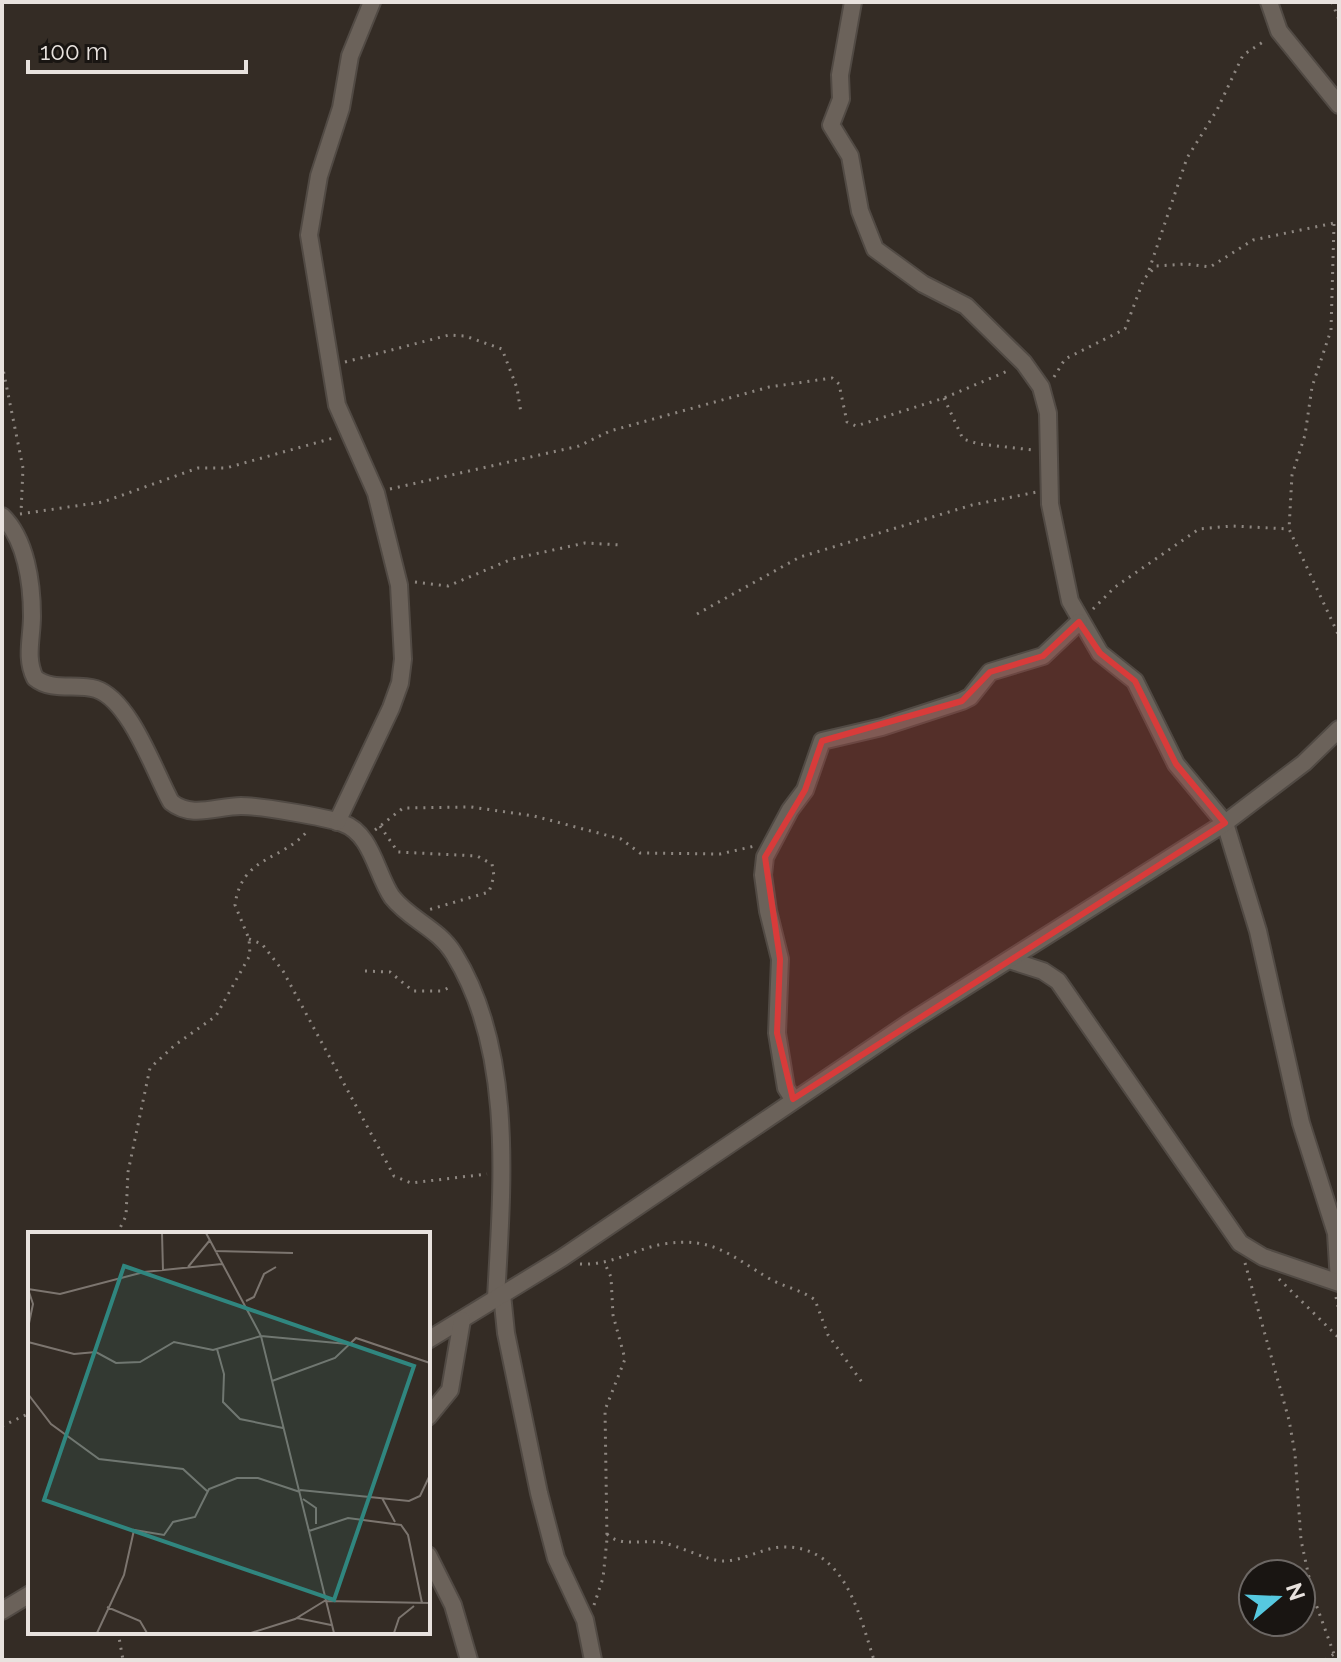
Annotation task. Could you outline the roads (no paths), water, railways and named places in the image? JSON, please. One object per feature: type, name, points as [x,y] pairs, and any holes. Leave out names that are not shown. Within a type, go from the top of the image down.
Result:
[{"type":"street","points":[[337,822],[400,683],[403,659],[399,585],[376,493],[347,434],[337,405],[310,246],[311,212],[341,108],[352,51],[372,2]]},
{"type":"street","points":[[853,2],[840,75],[841,99],[831,125],[850,156],[852,179],[870,241],[888,261],[966,306],[1024,363],[1045,399],[1048,490],[1061,572],[1079,622],[1100,653],[1135,681],[1176,764],[1225,823],[1258,931],[1301,1123],[1336,1233],[1339,1283],[1263,1257],[1240,1243],[1058,981],[1043,971],[1009,960]]},
{"type":"street","points":[[1269,2],[1279,31],[1339,105]]},
{"type":"street","points":[[9,515],[24,555],[32,617],[29,662],[35,678],[48,685],[95,689],[115,700],[171,802],[178,808],[193,812],[240,806],[347,825],[364,840],[390,893],[441,937],[471,989],[492,1059],[499,1172],[499,1296],[539,1493],[556,1558],[585,1620],[593,1660]]},
{"type":"street","points":[[793,1099],[786,1088],[777,1033],[780,959],[763,875],[765,857],[807,786],[822,741],[882,727],[962,701],[970,697],[982,677],[1043,656],[1079,622]]},
{"type":"street","points":[[430,1339],[562,1258],[793,1099],[1225,823],[1304,763],[1339,729]]},
{"type":"street","points":[[430,1415],[450,1390],[462,1320]]},
{"type":"street","points":[[430,1559],[450,1598],[469,1660]]},
{"type":"street","points":[[2,1611],[28,1595]]}]
